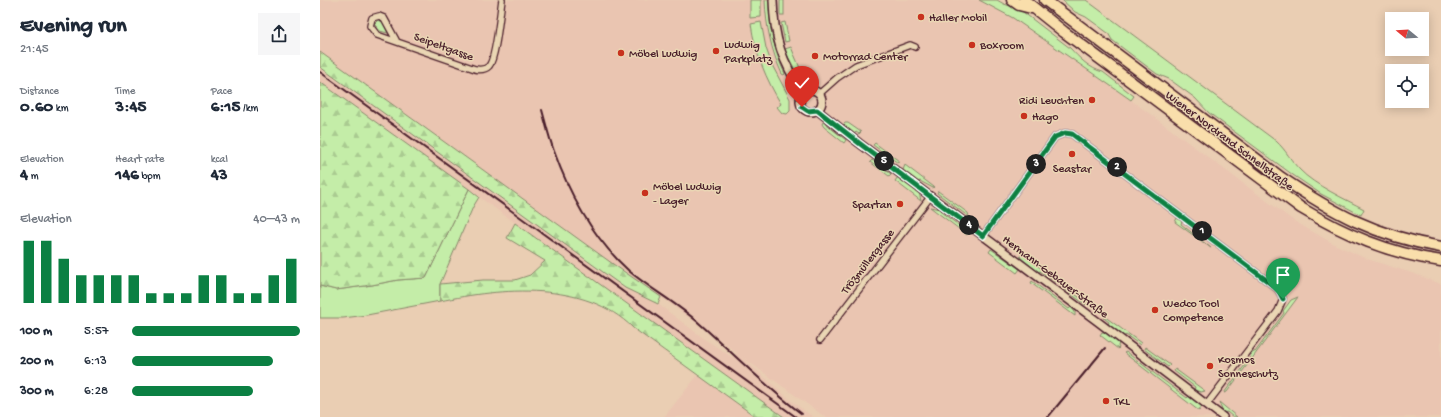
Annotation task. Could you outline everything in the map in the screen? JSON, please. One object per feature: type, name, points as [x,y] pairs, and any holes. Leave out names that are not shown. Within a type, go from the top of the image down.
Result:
[{"type":"highway","points":[[1012,0],[1019,5],[1033,8]]},
{"type":"highway","name":"Wiener Nordrand Schnellstraße","points":[[1024,0],[1301,208],[1339,230],[1359,239],[1401,253],[1441,261]]},
{"type":"highway","name":"Wiener Nordrand Schnellstraße","points":[[1045,0],[1279,176],[1318,202],[1357,223],[1378,231],[1398,238],[1441,247]]},
{"type":"highway","points":[[1054,0],[1063,13]]},
{"type":"street","name":"Seipeltgasse","points":[[396,40],[384,18],[379,16],[372,18],[370,26],[375,33],[475,69],[484,69],[488,67],[493,58],[502,0]]},
{"type":"street","name":"Hermann-Gebauer-Straße","points":[[773,0],[774,20],[779,48],[790,75],[803,94],[800,102],[803,109],[810,112],[817,110],[1223,417]]},
{"type":"street","points":[[819,94],[837,78],[856,65],[910,45],[915,47]]},
{"type":"street","points":[[803,94],[809,90],[819,94]]},
{"type":"street","points":[[817,110],[821,103],[819,94]]},
{"type":"street","points":[[983,236],[1055,137],[1065,133],[1072,134],[1278,289],[1283,299],[1278,311],[1207,404]]},
{"type":"street","name":"Trözmüllergasse","points":[[820,340],[931,196]]},
{"type":"shaded area","points":[[320,0],[979,0],[1013,18],[1131,100],[1294,221],[1334,244],[1367,259],[1441,284],[1441,417],[825,417],[742,357],[789,399],[813,417],[784,417],[320,82],[320,67],[625,288],[658,304],[706,340],[732,357],[737,353],[320,52]]},
{"type":"shaded area","points":[[698,375],[756,417],[664,417]]},
{"type":"green space","points":[[750,0],[761,0],[761,17],[750,18]]},
{"type":"green space","points":[[765,0],[769,0],[773,38],[785,74],[784,75],[782,74],[778,65],[772,47],[768,29]]},
{"type":"green space","points":[[780,0],[784,0],[784,15],[780,15]]},
{"type":"green space","points":[[979,0],[997,0],[1019,9],[1070,48],[1085,63],[1098,71],[1103,72],[1134,96],[1131,100],[1013,18]]},
{"type":"green space","points":[[1062,0],[1086,0],[1276,141],[1306,176],[1364,209],[1361,215],[1321,194],[1293,175],[1209,113],[1195,98],[1169,79],[1157,74],[1112,40],[1108,33],[1086,17],[1075,12]]},
{"type":"green space","points":[[378,20],[383,22],[388,33],[380,31],[374,24]]},
{"type":"green space","points":[[761,22],[766,48],[772,65],[790,99],[790,111],[787,114],[782,113],[777,107],[781,104],[766,75],[755,45],[751,24]]},
{"type":"green space","points":[[785,22],[789,41],[785,42],[781,23]]},
{"type":"green space","points":[[791,47],[803,75],[800,79],[785,51],[785,49]]},
{"type":"green space","points":[[320,52],[613,264],[661,297],[658,304],[625,288],[320,67]]},
{"type":"green space","points":[[320,82],[469,189],[426,278],[398,280],[336,290],[320,286]]},
{"type":"green space","points":[[823,122],[846,140],[844,143],[824,127],[822,124]]},
{"type":"green space","points":[[848,123],[861,132],[859,134],[856,132],[854,134],[843,125]]},
{"type":"green space","points":[[875,143],[899,161],[898,163],[873,145]]},
{"type":"green space","points":[[872,160],[891,174],[889,176],[870,162]]},
{"type":"green space","points":[[905,165],[934,187],[933,188],[920,181],[918,182],[903,170]]},
{"type":"green space","points":[[898,177],[919,192],[921,201],[895,181]]},
{"type":"green space","points":[[469,189],[479,197],[473,207],[440,284],[440,301],[367,315],[343,318],[320,318],[320,286],[336,290],[398,280],[426,278]]},
{"type":"green space","points":[[938,191],[968,213],[969,217],[937,193]]},
{"type":"green space","points":[[930,207],[940,209],[942,211],[941,212],[961,227],[963,226],[970,231],[967,235]]},
{"type":"green space","points":[[1177,218],[1182,221],[1181,224],[1211,248],[1175,222]]},
{"type":"green space","points":[[515,223],[784,417],[756,417],[613,313],[591,302],[567,295],[515,291],[464,296],[440,301],[440,284],[483,280],[515,280],[530,275],[545,261],[507,238]]},
{"type":"green space","points":[[991,249],[1020,269],[1017,273],[989,252]]},
{"type":"green space","points":[[1022,254],[1059,282],[1055,282],[1040,271],[1038,272],[1020,257]]},
{"type":"green space","points":[[1032,281],[1069,309],[1071,307],[1075,312],[1075,316],[1031,283]]},
{"type":"green space","points":[[1064,286],[1087,303],[1086,305],[1064,289]]},
{"type":"green space","points":[[1298,297],[1227,392],[1224,393],[1251,357],[1250,355],[1253,351],[1255,352],[1284,313],[1283,311],[1291,300]]},
{"type":"green space","points":[[1104,316],[1141,343],[1140,345],[1126,335],[1123,337],[1108,325],[1109,322]]},
{"type":"green space","points":[[1102,332],[1105,332],[1119,343],[1118,349],[1100,335]]},
{"type":"green space","points":[[1145,347],[1170,365],[1168,367],[1144,349]]},
{"type":"green space","points":[[1126,352],[1187,398],[1189,396],[1202,406],[1199,411],[1124,353]]},
{"type":"green space","points":[[1175,369],[1205,391],[1201,392],[1194,390],[1195,387],[1174,371]]},
{"type":"green space","points":[[1219,402],[1237,417],[1233,417],[1227,412],[1223,413]]},
{"type":"railway","points":[[320,72],[796,417]]},
{"type":"railway","points":[[542,110],[560,168],[584,216],[616,259],[629,271],[692,317],[763,382],[802,414]]},
{"type":"railway","points":[[1048,417],[1105,348]]},
{"type":"place","name":"Haller Mobil","points":[[921,17]]},
{"type":"place","name":"Boxroom","points":[[972,45]]},
{"type":"place","name":"Ludwig Parkplatz","points":[[716,51]]},
{"type":"place","name":"Möbel Ludwig","points":[[621,53]]},
{"type":"place","name":"Motorrad Center","points":[[815,56]]},
{"type":"place","name":"Ridi Leuchten","points":[[1092,100]]},
{"type":"place","name":"Hago","points":[[1024,116]]},
{"type":"place","name":"Seastar","points":[[1072,154]]},
{"type":"place","name":"Möbel Ludwig - Lager","points":[[645,193]]},
{"type":"place","name":"Spartan","points":[[900,204]]},
{"type":"place","name":"Wedco Tool Competence","points":[[1155,310]]},
{"type":"place","name":"Kosmos Sonneschutz","points":[[1210,366]]},
{"type":"place","name":"TKL","points":[[1106,401]]},
{"type":"route","points":[[802,107],[810,112],[817,110],[983,236],[1055,137],[1065,133],[1072,134],[1278,289],[1283,299]]}]
